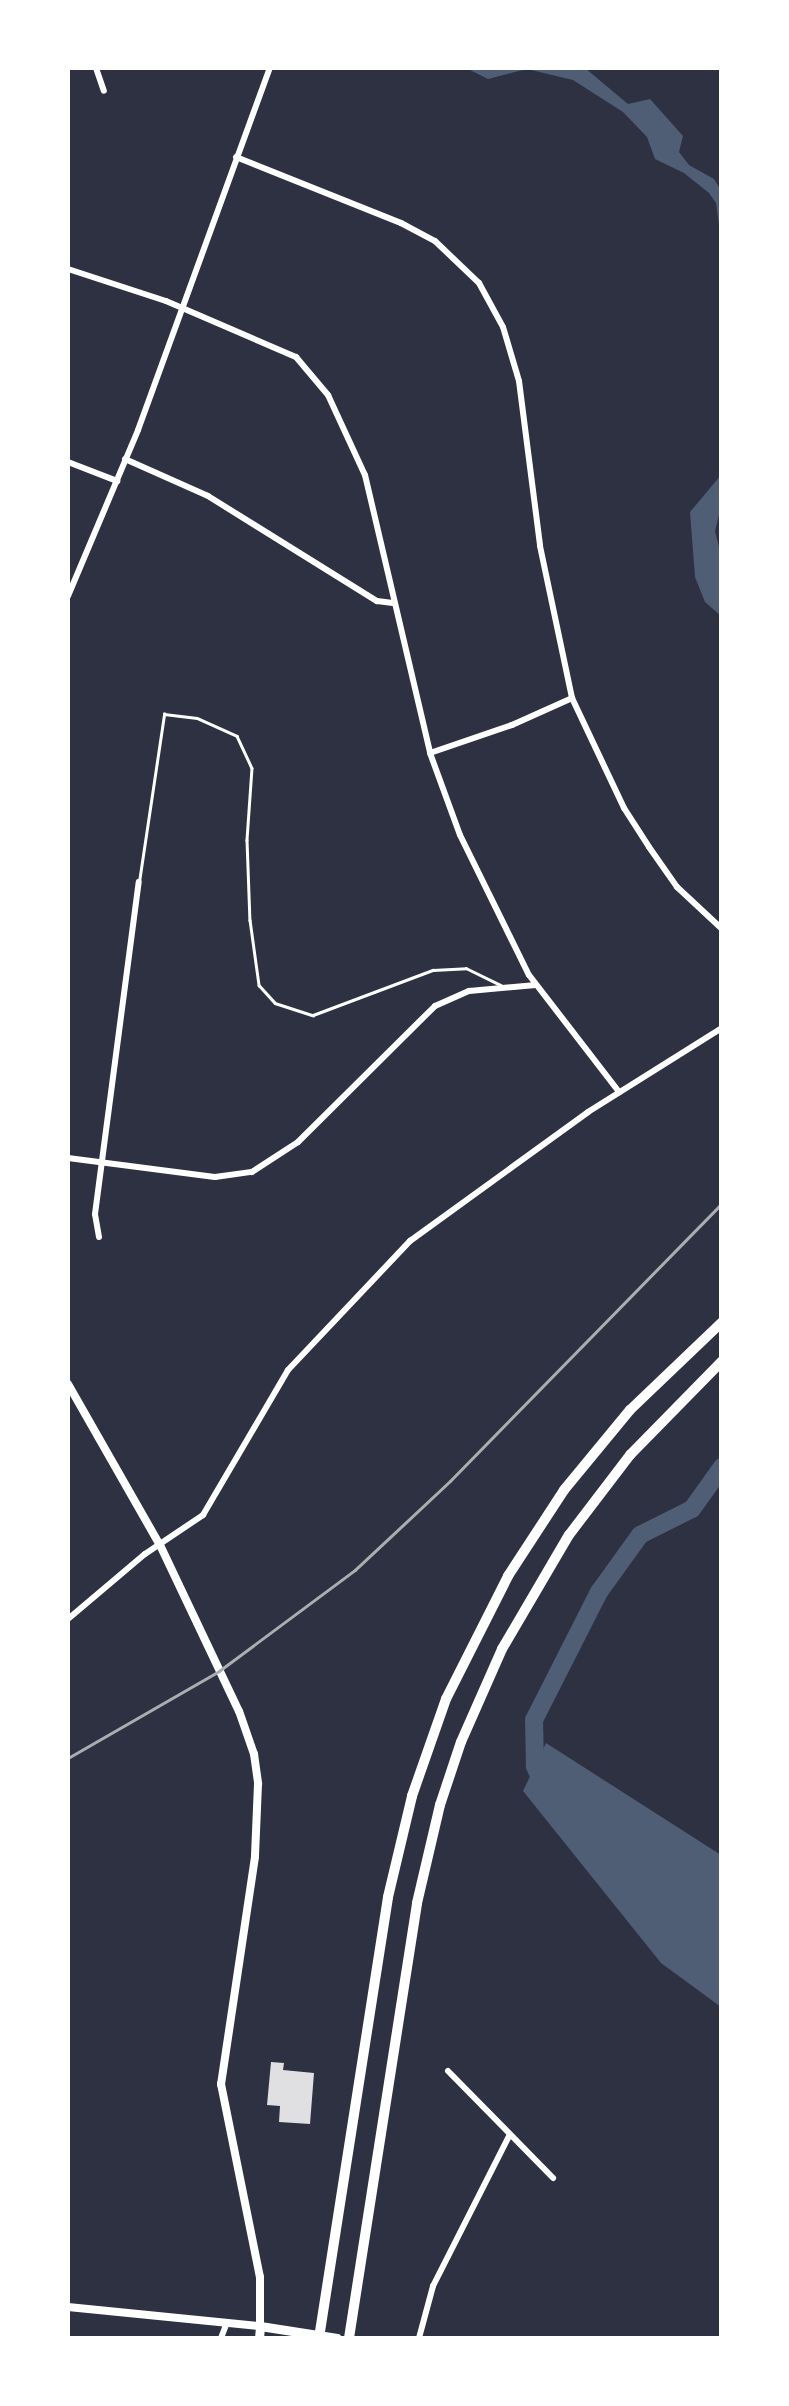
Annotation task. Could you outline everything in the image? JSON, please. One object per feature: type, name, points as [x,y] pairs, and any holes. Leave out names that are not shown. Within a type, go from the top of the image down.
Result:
[{"type":"highway","points":[[319,2338],[388,1897],[412,1796],[446,1699],[508,1576],[564,1490],[630,1410],[722,1322]]},
{"type":"highway","points":[[349,2338],[417,1903],[436,1821],[462,1742],[502,1649],[569,1535],[630,1455],[722,1362]]},
{"type":"main road","points":[[68,1384],[160,1545],[239,1711],[254,1754],[258,1822],[221,2084],[260,2277],[259,2338]]},
{"type":"main road","points":[[68,2307],[227,2322],[337,2338]]},
{"type":"street","points":[[96,68],[104,91]]},
{"type":"street","points":[[68,596],[126,459],[269,70]]},
{"type":"street","points":[[236,158],[401,223],[434,241],[479,283],[503,327],[519,381],[540,546],[572,698],[641,834],[677,887],[722,929]]},
{"type":"street","points":[[68,269],[182,308],[296,357],[314,374],[340,417],[365,475],[430,753],[473,863],[536,985],[619,1092]]},
{"type":"street","points":[[126,459],[208,496],[376,600],[394,603]]},
{"type":"street","points":[[68,462],[117,481]]},
{"type":"street","points":[[430,753],[512,725],[572,698]]},
{"type":"street","points":[[99,1238],[94,1214],[139,882]]},
{"type":"street","points":[[68,1158],[215,1177],[252,1172],[298,1142],[435,1006],[469,991],[536,985]]},
{"type":"street","points":[[68,1619],[203,1515],[288,1370],[410,1242],[619,1092],[722,1028]]},
{"type":"street","points":[[448,2070],[553,2178]]},
{"type":"street","points":[[419,2338],[433,2286],[509,2136]]},
{"type":"street","points":[[221,2338],[227,2322]]},
{"type":"lane","points":[[139,882],[164,714],[221,726],[238,736],[245,748],[254,786],[247,840],[254,957],[259,985],[275,1003],[313,1015],[338,1009],[405,977],[449,969],[466,968],[507,988]]},
{"type":"water","points":[[466,68],[585,68],[628,104],[650,99],[683,136],[679,152],[689,165],[714,179],[721,190],[721,239],[716,203],[709,193],[684,173],[655,159],[647,137],[623,112],[573,80],[527,69],[488,79]]},
{"type":"water","points":[[721,475],[721,507],[715,531],[721,555],[721,616],[705,602],[695,577],[690,512]]},
{"type":"water","points":[[546,1743],[721,1855],[721,2007],[661,1963],[523,1791]]},
{"type":"building","points":[[271,2062],[284,2063],[283,2070],[314,2073],[310,2124],[279,2122],[280,2106],[267,2105]]},
{"type":"waterway","points":[[543,1785],[535,1766],[534,1720],[599,1592],[640,1535],[692,1509],[722,1467]]},
{"type":"railway","points":[[68,1758],[219,1671],[355,1570],[450,1481],[722,1203]]}]
